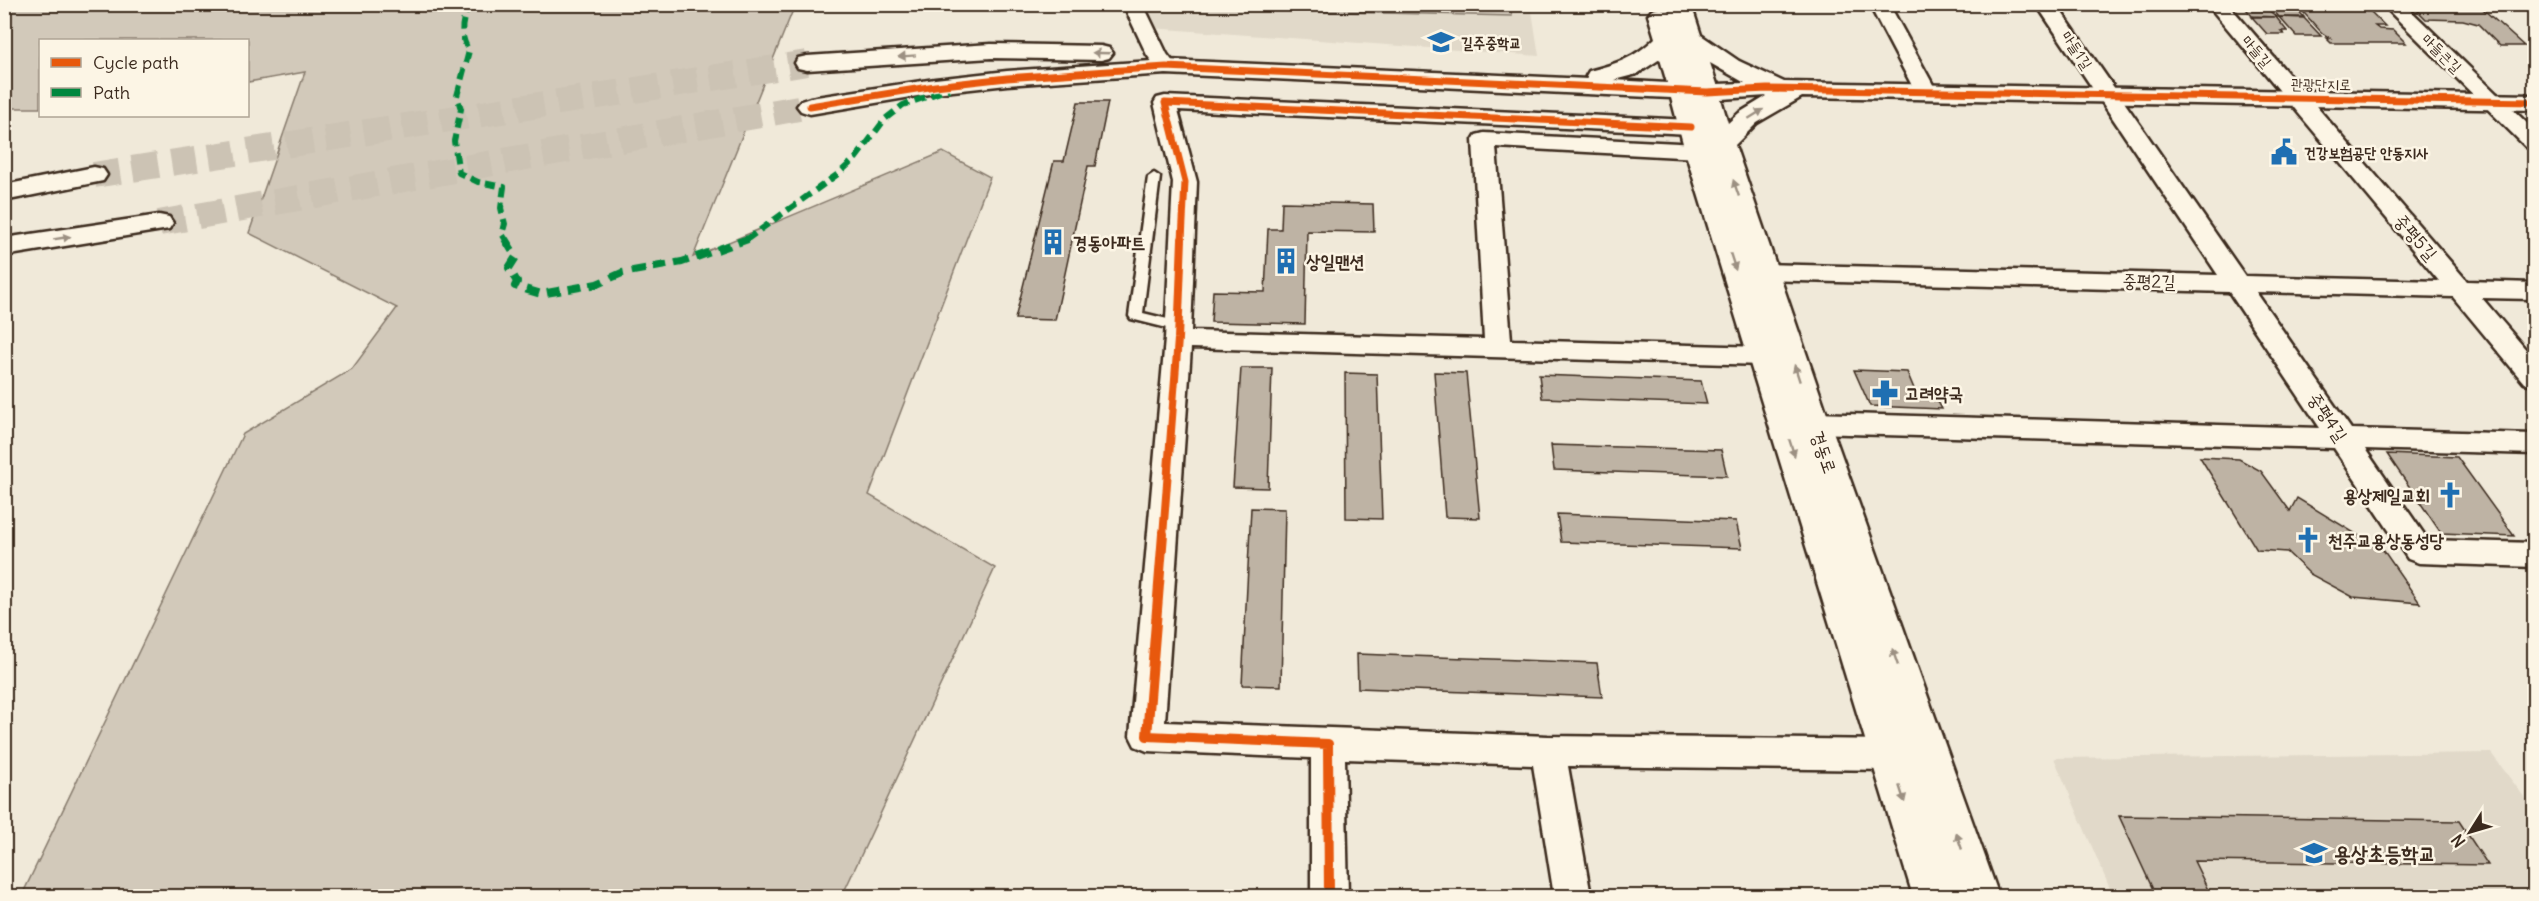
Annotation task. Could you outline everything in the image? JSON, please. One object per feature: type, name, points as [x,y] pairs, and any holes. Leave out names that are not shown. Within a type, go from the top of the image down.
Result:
[{"type":"street","points":[[1133,4],[1162,61]]},
{"type":"street","name":"경동로","points":[[1656,4],[1679,39]]},
{"type":"street","name":"경동로","points":[[1679,4],[1679,39],[1692,85],[1703,140],[1763,356],[1935,897]]},
{"type":"street","points":[[1879,4],[1926,92]]},
{"type":"street","name":"마들1길","points":[[2046,4],[2236,283]]},
{"type":"street","name":"마들길","points":[[2217,4],[2297,98]]},
{"type":"street","name":"마들큰길","points":[[2392,4],[2535,142]]},
{"type":"street","points":[[1600,82],[1637,66],[1679,39],[1748,76],[1796,90]]},
{"type":"street","points":[[807,63],[991,51],[1061,51],[1162,61],[1796,90]]},
{"type":"street","points":[[810,106],[935,86],[1162,61]]},
{"type":"street","points":[[1600,82],[1650,105],[1703,140]]},
{"type":"street","points":[[1498,348],[1484,140],[1703,140],[1748,118],[1796,90]]},
{"type":"street","name":"관광단지로","points":[[1796,90],[2535,102]]},
{"type":"street","name":"중평5길","points":[[2297,98],[2535,376]]},
{"type":"street","points":[[1703,140],[1165,103],[1185,182],[1179,333],[1147,736],[1548,750],[1890,755]]},
{"type":"street","name":"경동로","points":[[1703,140],[1764,272],[1978,897]]},
{"type":"street","points":[[4,193],[94,175]]},
{"type":"street","points":[[4,246],[159,223]]},
{"type":"street","name":"중평2길","points":[[1764,272],[2535,291]]},
{"type":"street","name":"중평4길","points":[[2236,283],[2419,551],[2535,555]]},
{"type":"street","points":[[1179,333],[1498,348],[1763,356]]},
{"type":"street","points":[[1814,423],[2535,444]]},
{"type":"street","points":[[1328,744],[1329,897]]},
{"type":"street","points":[[1548,750],[1572,897]]},
{"type":"lane","points":[[1155,177],[1136,316],[1179,333]]},
{"type":"shaded area","points":[[5,4],[795,5],[693,257],[943,152],[990,177],[869,495],[995,568],[842,896],[24,896],[24,891],[243,434],[352,369],[397,308],[249,233],[305,72],[249,82],[249,39],[39,39],[39,108],[5,108]]},
{"type":"shaded area","name":"길주중학교","points":[[1142,5],[1531,5],[1539,56],[1151,28]]},
{"type":"shaded area","points":[[1298,5],[1510,5],[1512,16],[1298,11]]},
{"type":"shaded area","name":"용상초등학교","points":[[2491,753],[2534,810],[2534,896],[2113,896],[2054,758]]},
{"type":"building","points":[[2242,4],[2261,4],[2277,17],[2252,16]]},
{"type":"building","points":[[2268,4],[2292,4],[2304,17],[2279,17]]},
{"type":"building","points":[[2296,4],[2363,4],[2385,26],[2375,26],[2379,29],[2393,30],[2406,43],[2331,43],[2326,38],[2330,38],[2322,33]]},
{"type":"building","points":[[2411,4],[2482,4],[2487,9],[2483,9],[2524,46],[2500,46],[2478,24],[2463,20],[2426,19]]},
{"type":"building","points":[[2252,17],[2276,17],[2287,31],[2281,31],[2284,34],[2267,34]]},
{"type":"building","points":[[2279,17],[2304,18],[2321,36],[2296,36]]},
{"type":"building","name":"경동아파트","points":[[1078,102],[1108,102],[1095,166],[1088,166],[1055,320],[1015,319],[1054,161],[1064,161]]},
{"type":"building","name":"상일맨션","points":[[1282,202],[1373,204],[1374,232],[1307,231],[1305,324],[1211,322],[1213,291],[1265,292],[1268,229],[1281,229]]},
{"type":"building","points":[[1241,368],[1272,368],[1268,488],[1233,487]]},
{"type":"building","points":[[1854,370],[1907,372],[1915,391],[1933,393],[1942,409],[1870,406]]},
{"type":"building","points":[[1434,372],[1466,373],[1480,518],[1445,517]]},
{"type":"building","points":[[1345,373],[1377,374],[1382,519],[1346,518]]},
{"type":"building","points":[[1539,375],[1701,381],[1707,404],[1542,398]]},
{"type":"building","points":[[1551,445],[1721,450],[1727,476],[1554,470]]},
{"type":"building","name":"용상제일교회","points":[[2387,454],[2457,457],[2514,536],[2441,533]]},
{"type":"building","name":"천주교용상동성당","points":[[2200,457],[2239,459],[2261,471],[2290,511],[2297,498],[2384,551],[2420,603],[2353,597],[2310,574],[2287,552],[2257,550]]},
{"type":"building","points":[[1251,508],[1285,509],[1281,686],[1242,685]]},
{"type":"building","points":[[1557,514],[1736,521],[1742,548],[1561,542]]},
{"type":"building","points":[[1357,654],[1597,663],[1602,697],[1358,688]]},
{"type":"building","points":[[2119,816],[2459,821],[2488,865],[2194,861],[2211,896],[2156,896]]},
{"type":"tunnel","points":[[94,175],[807,63]]},
{"type":"tunnel","points":[[159,223],[810,106]]},
{"type":"marked path","points":[[470,4],[464,16],[462,28],[463,39],[469,51],[457,96],[461,109],[454,141],[459,173],[478,182],[504,187],[501,208],[505,224],[502,234],[516,257],[509,268],[517,282],[515,286],[541,294],[597,284],[622,273],[682,262],[743,242],[838,174],[856,158],[885,119],[903,105],[949,89]]},
{"type":"cycle path","points":[[810,106],[935,86],[1007,78],[1166,67],[1707,92],[1767,89],[2534,102]]},
{"type":"cycle path","points":[[1329,896],[1328,744],[1147,736],[1178,339],[1185,182],[1165,103],[1691,127]]},
{"type":"place","name":"길주중학교","points":[[1441,42]]},
{"type":"place","name":"건강보험공단 안동지사","points":[[2284,152]]},
{"type":"place","name":"경동아파트","points":[[1053,242]]},
{"type":"place","name":"상일맨션","points":[[1286,261]]},
{"type":"place","name":"고려약국","points":[[1885,393]]},
{"type":"place","name":"용상제일교회","points":[[2450,495]]},
{"type":"place","name":"천주교용상동성당","points":[[2308,540]]},
{"type":"place","name":"용상초등학교","points":[[2314,853]]}]
